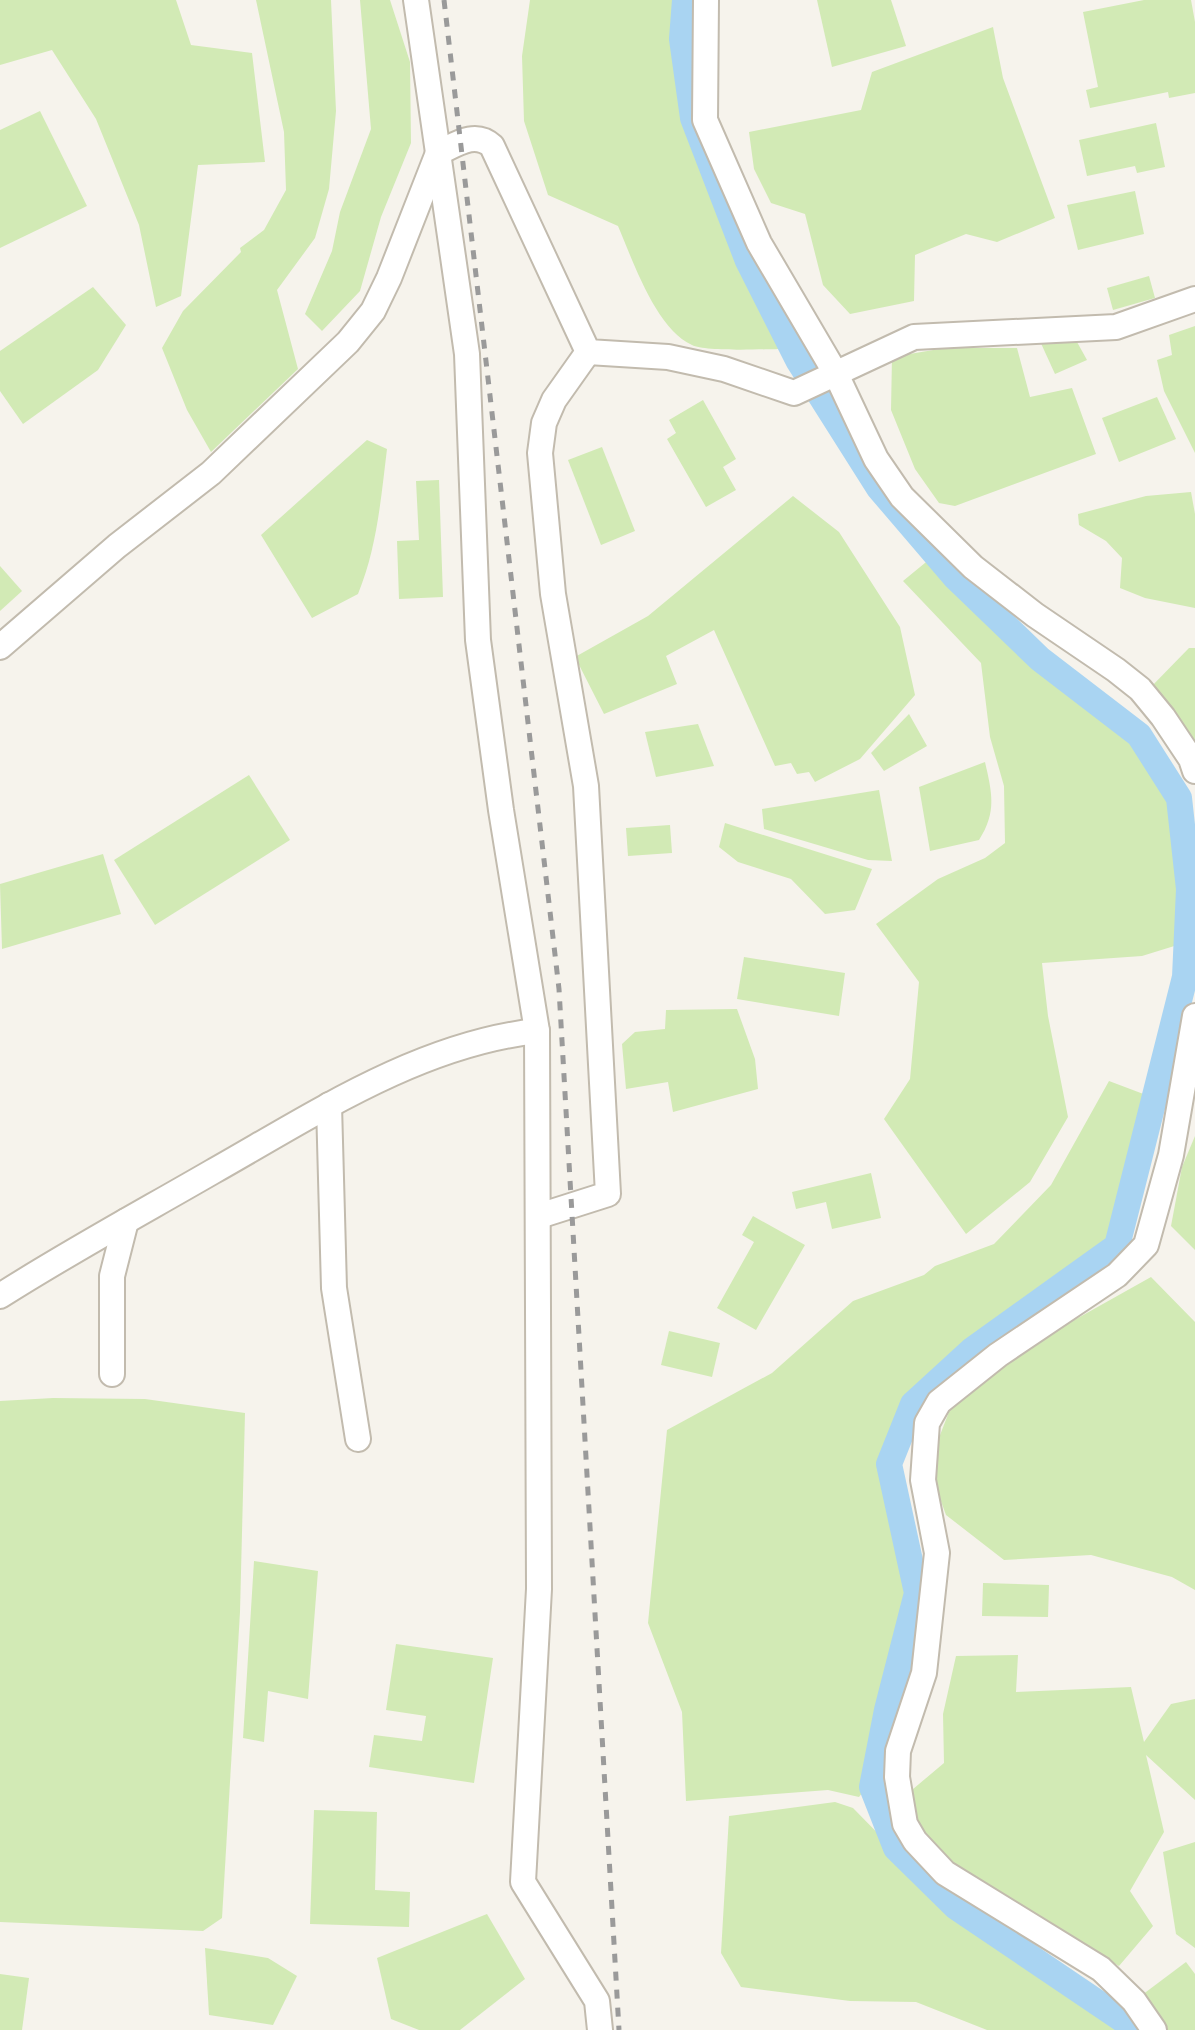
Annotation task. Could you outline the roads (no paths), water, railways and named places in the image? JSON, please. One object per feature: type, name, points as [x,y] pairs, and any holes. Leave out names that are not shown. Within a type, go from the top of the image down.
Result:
[{"type":"street","points":[[416,0],[467,354],[478,640],[500,810],[537,1031],[539,1589],[523,1882],[597,2001],[600,2030]]},
{"type":"street","points":[[706,0],[705,120],[759,243],[836,374],[876,459],[902,497],[973,567],[1035,615],[1140,689],[1163,717],[1191,759],[1195,771]]},
{"type":"street","points":[[0,647],[117,546],[211,473],[348,342],[373,311],[438,153],[471,138],[481,139],[492,146],[588,352]]},
{"type":"street","points":[[588,352],[668,357],[724,369],[794,394],[914,337],[1116,327],[1195,299]]},
{"type":"street","points":[[539,1216],[608,1194],[586,786],[553,594],[540,453],[544,424],[554,400],[588,352]]},
{"type":"street","points":[[1154,2030],[1134,2001],[1101,1969],[945,1873],[915,1841],[905,1824],[897,1777],[898,1751],[924,1673],[934,1588],[937,1553],[923,1480],[927,1423],[939,1402],[998,1355],[1117,1275],[1146,1245],[1171,1154],[1195,1016]]},
{"type":"street","points":[[0,1296],[70,1251],[126,1222],[329,1105],[422,1062],[480,1040],[537,1031]]},
{"type":"street","points":[[329,1105],[334,1288],[358,1439]]},
{"type":"street","points":[[112,1374],[112,1276],[126,1222]]},
{"type":"waterway","points":[[685,0],[682,39],[693,118],[748,261],[798,360],[879,488],[956,578],[1040,659],[1139,735],[1179,798],[1189,889],[1185,977],[1117,1246],[972,1350],[913,1404],[889,1464],[917,1593],[887,1710],[872,1787],[896,1848],[956,1907],[1138,2030]]},
{"type":"railway","points":[[444,0],[559,989],[619,2030]]}]
